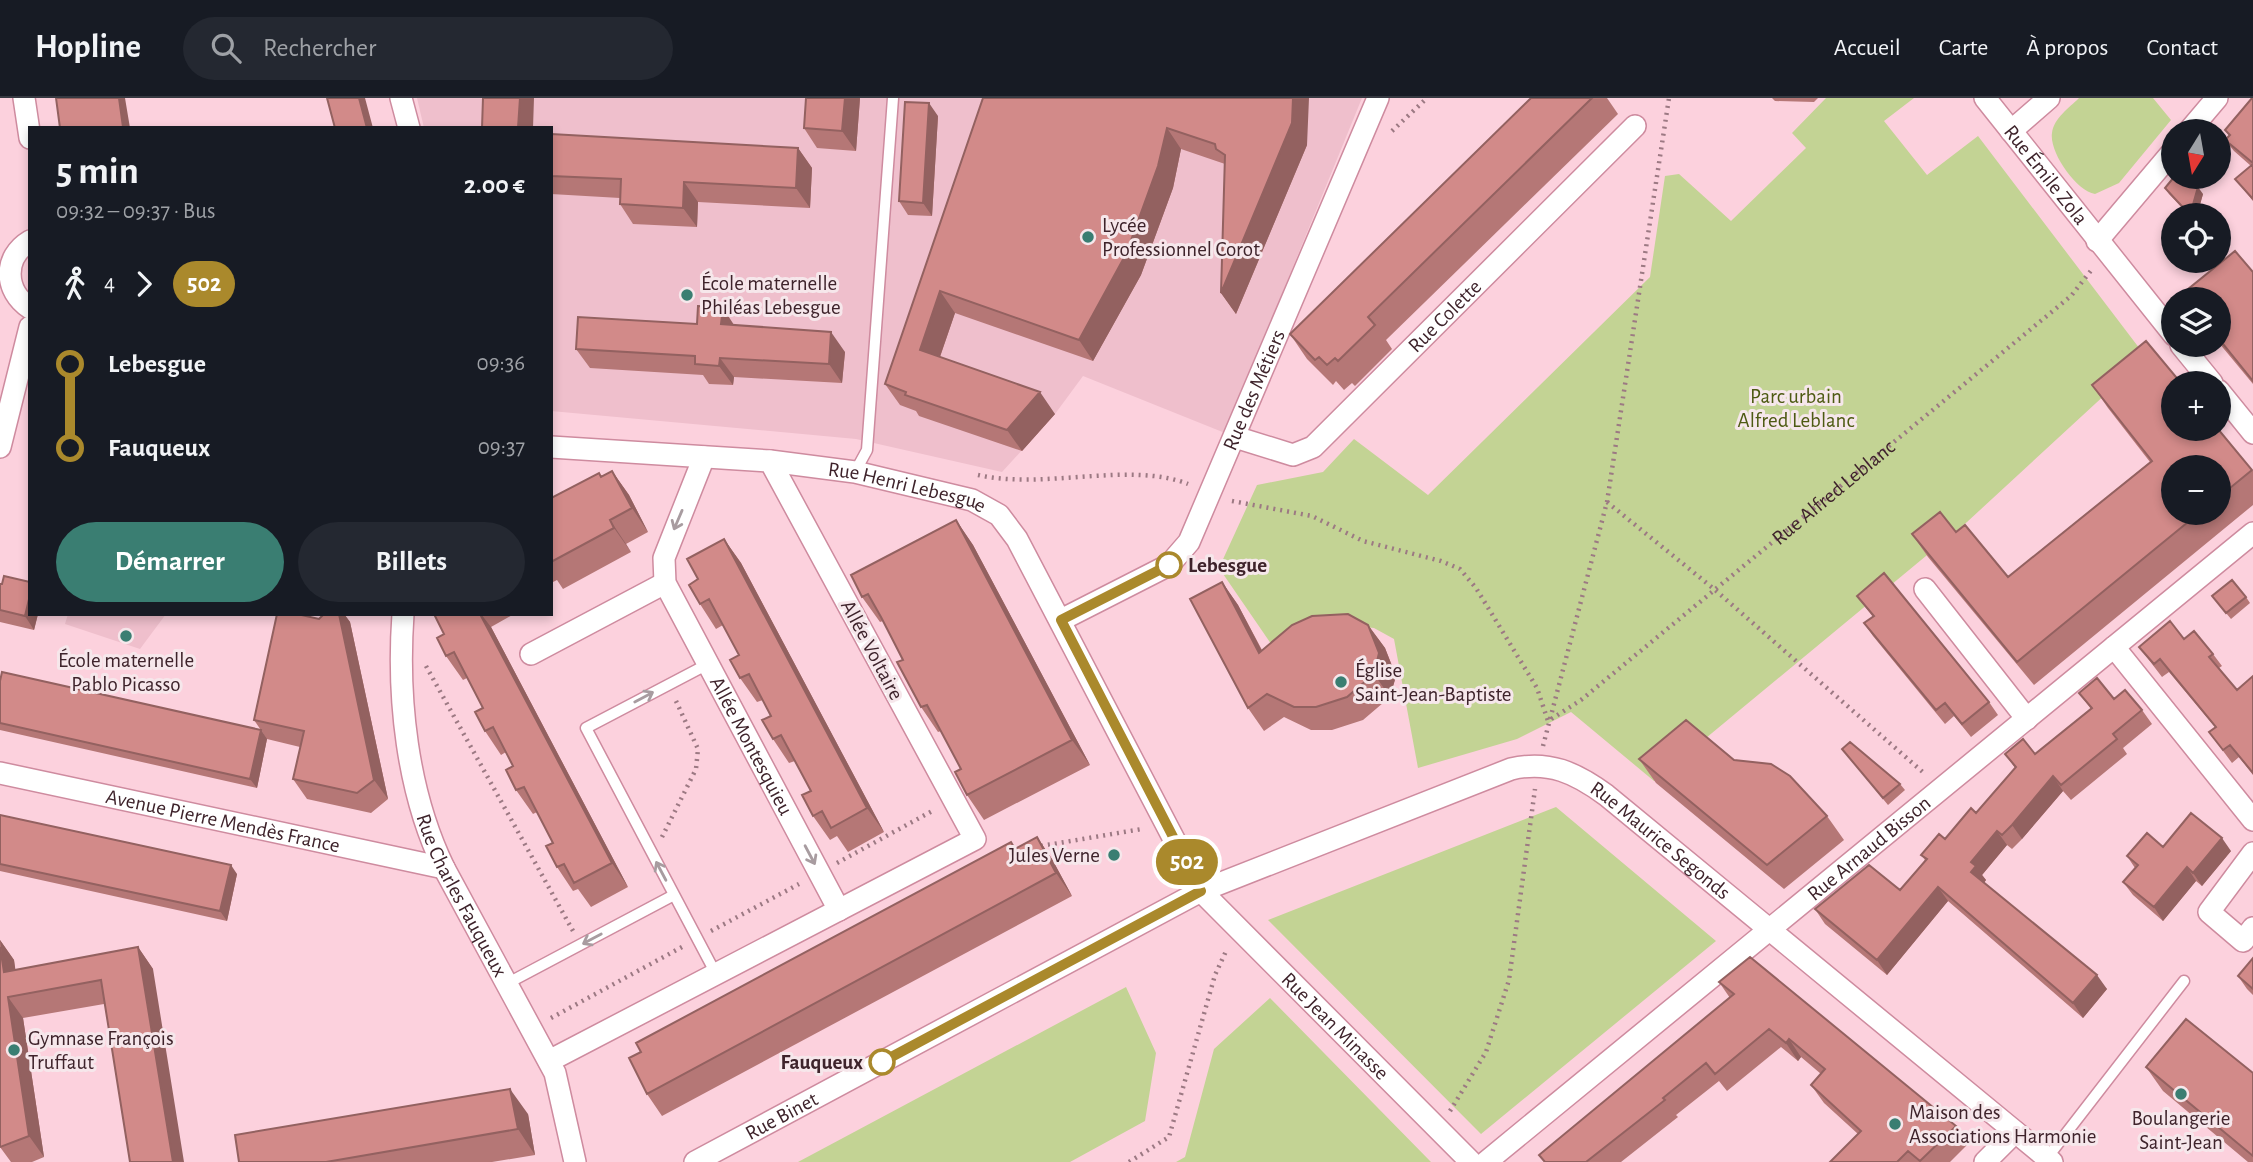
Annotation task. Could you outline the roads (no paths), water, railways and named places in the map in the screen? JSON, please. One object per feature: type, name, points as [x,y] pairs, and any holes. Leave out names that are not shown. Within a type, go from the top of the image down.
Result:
[{"type":"street","points":[[24,98],[28,126]]},
{"type":"street","points":[[401,98],[408,126]]},
{"type":"street","name":"Rue des Métiers","points":[[1061,620],[1178,558],[1189,542],[1378,98]]},
{"type":"street","name":"Rue Émile Zola","points":[[1984,98],[2161,319]]},
{"type":"street","points":[[2011,131],[2049,98]]},
{"type":"street","points":[[2199,119],[2217,98]]},
{"type":"street","name":"Rue Colette","points":[[1235,437],[1284,453],[1307,452],[1635,126]]},
{"type":"street","points":[[2101,246],[2161,167]]},
{"type":"street","points":[[28,242],[5,262],[6,291],[28,307]]},
{"type":"street","points":[[0,447],[28,335]]},
{"type":"street","points":[[2191,357],[2203,371]]},
{"type":"street","points":[[2231,406],[2253,433]]},
{"type":"street","name":"Rue Henri Lebesgue","points":[[553,447],[770,461],[855,472],[960,496],[992,510],[1012,529],[1201,891]]},
{"type":"street","points":[[531,654],[665,583],[662,566],[667,548],[704,457]]},
{"type":"street","name":"Allée Voltaire","points":[[770,461],[975,839],[839,910]]},
{"type":"street","name":"Rue Arnaud Bisson","points":[[1486,1162],[2253,533]]},
{"type":"street","name":"Allée Montesquieu","points":[[665,583],[839,910]]},
{"type":"street","points":[[1925,589],[2026,719]]},
{"type":"street","name":"Rue Charles Fauqueux","points":[[403,616],[401,682],[408,745],[424,817],[444,868],[532,1028],[560,1087],[575,1162]]},
{"type":"street","points":[[2114,647],[2253,820]]},
{"type":"street","name":"Rue Maurice Segonds","points":[[1201,891],[1492,776],[1538,765],[1566,770],[1591,784],[2049,1160]]},
{"type":"street","name":"Avenue Pierre Mendès France","points":[[0,773],[444,868]]},
{"type":"street","points":[[2253,853],[2209,912],[2243,941],[2253,929]]},
{"type":"street","name":"Rue Jean Minasse","points":[[1201,891],[1471,1162]]},
{"type":"street","name":"Rue Binet","points":[[695,1162],[1201,891]]},
{"type":"street","points":[[549,1062],[839,910]]},
{"type":"street","points":[[1985,1162],[2015,1132]]},
{"type":"lane","points":[[855,472],[867,450],[893,98]]},
{"type":"lane","points":[[708,664],[586,727],[716,974]]},
{"type":"lane","points":[[508,983],[674,895]]},
{"type":"lane","points":[[2049,1160],[2184,981]]},
{"type":"place","name":"Lycée Professionnel Corot","points":[[1088,237]]},
{"type":"place","name":"École maternelle Philéas Lebesgue","points":[[687,295]]},
{"type":"place","name":"Lebesgue","points":[[1169,565]]},
{"type":"place","name":"École maternelle Pablo Picasso","points":[[126,636]]},
{"type":"place","name":"Église Saint-Jean-Baptiste","points":[[1341,682]]},
{"type":"place","name":"Jules Verne","points":[[1114,855]]},
{"type":"place","name":"Gymnase François Truffaut","points":[[14,1050]]},
{"type":"place","name":"Fauqueux","points":[[882,1062]]},
{"type":"place","name":"Boulangerie Saint-Jean","points":[[2181,1094]]},
{"type":"place","name":"Maison des Associations Harmonie","points":[[1895,1124]]},
{"type":"park label","name":"Parc urbain Alfred Leblanc","points":[[1796,408]]}]
